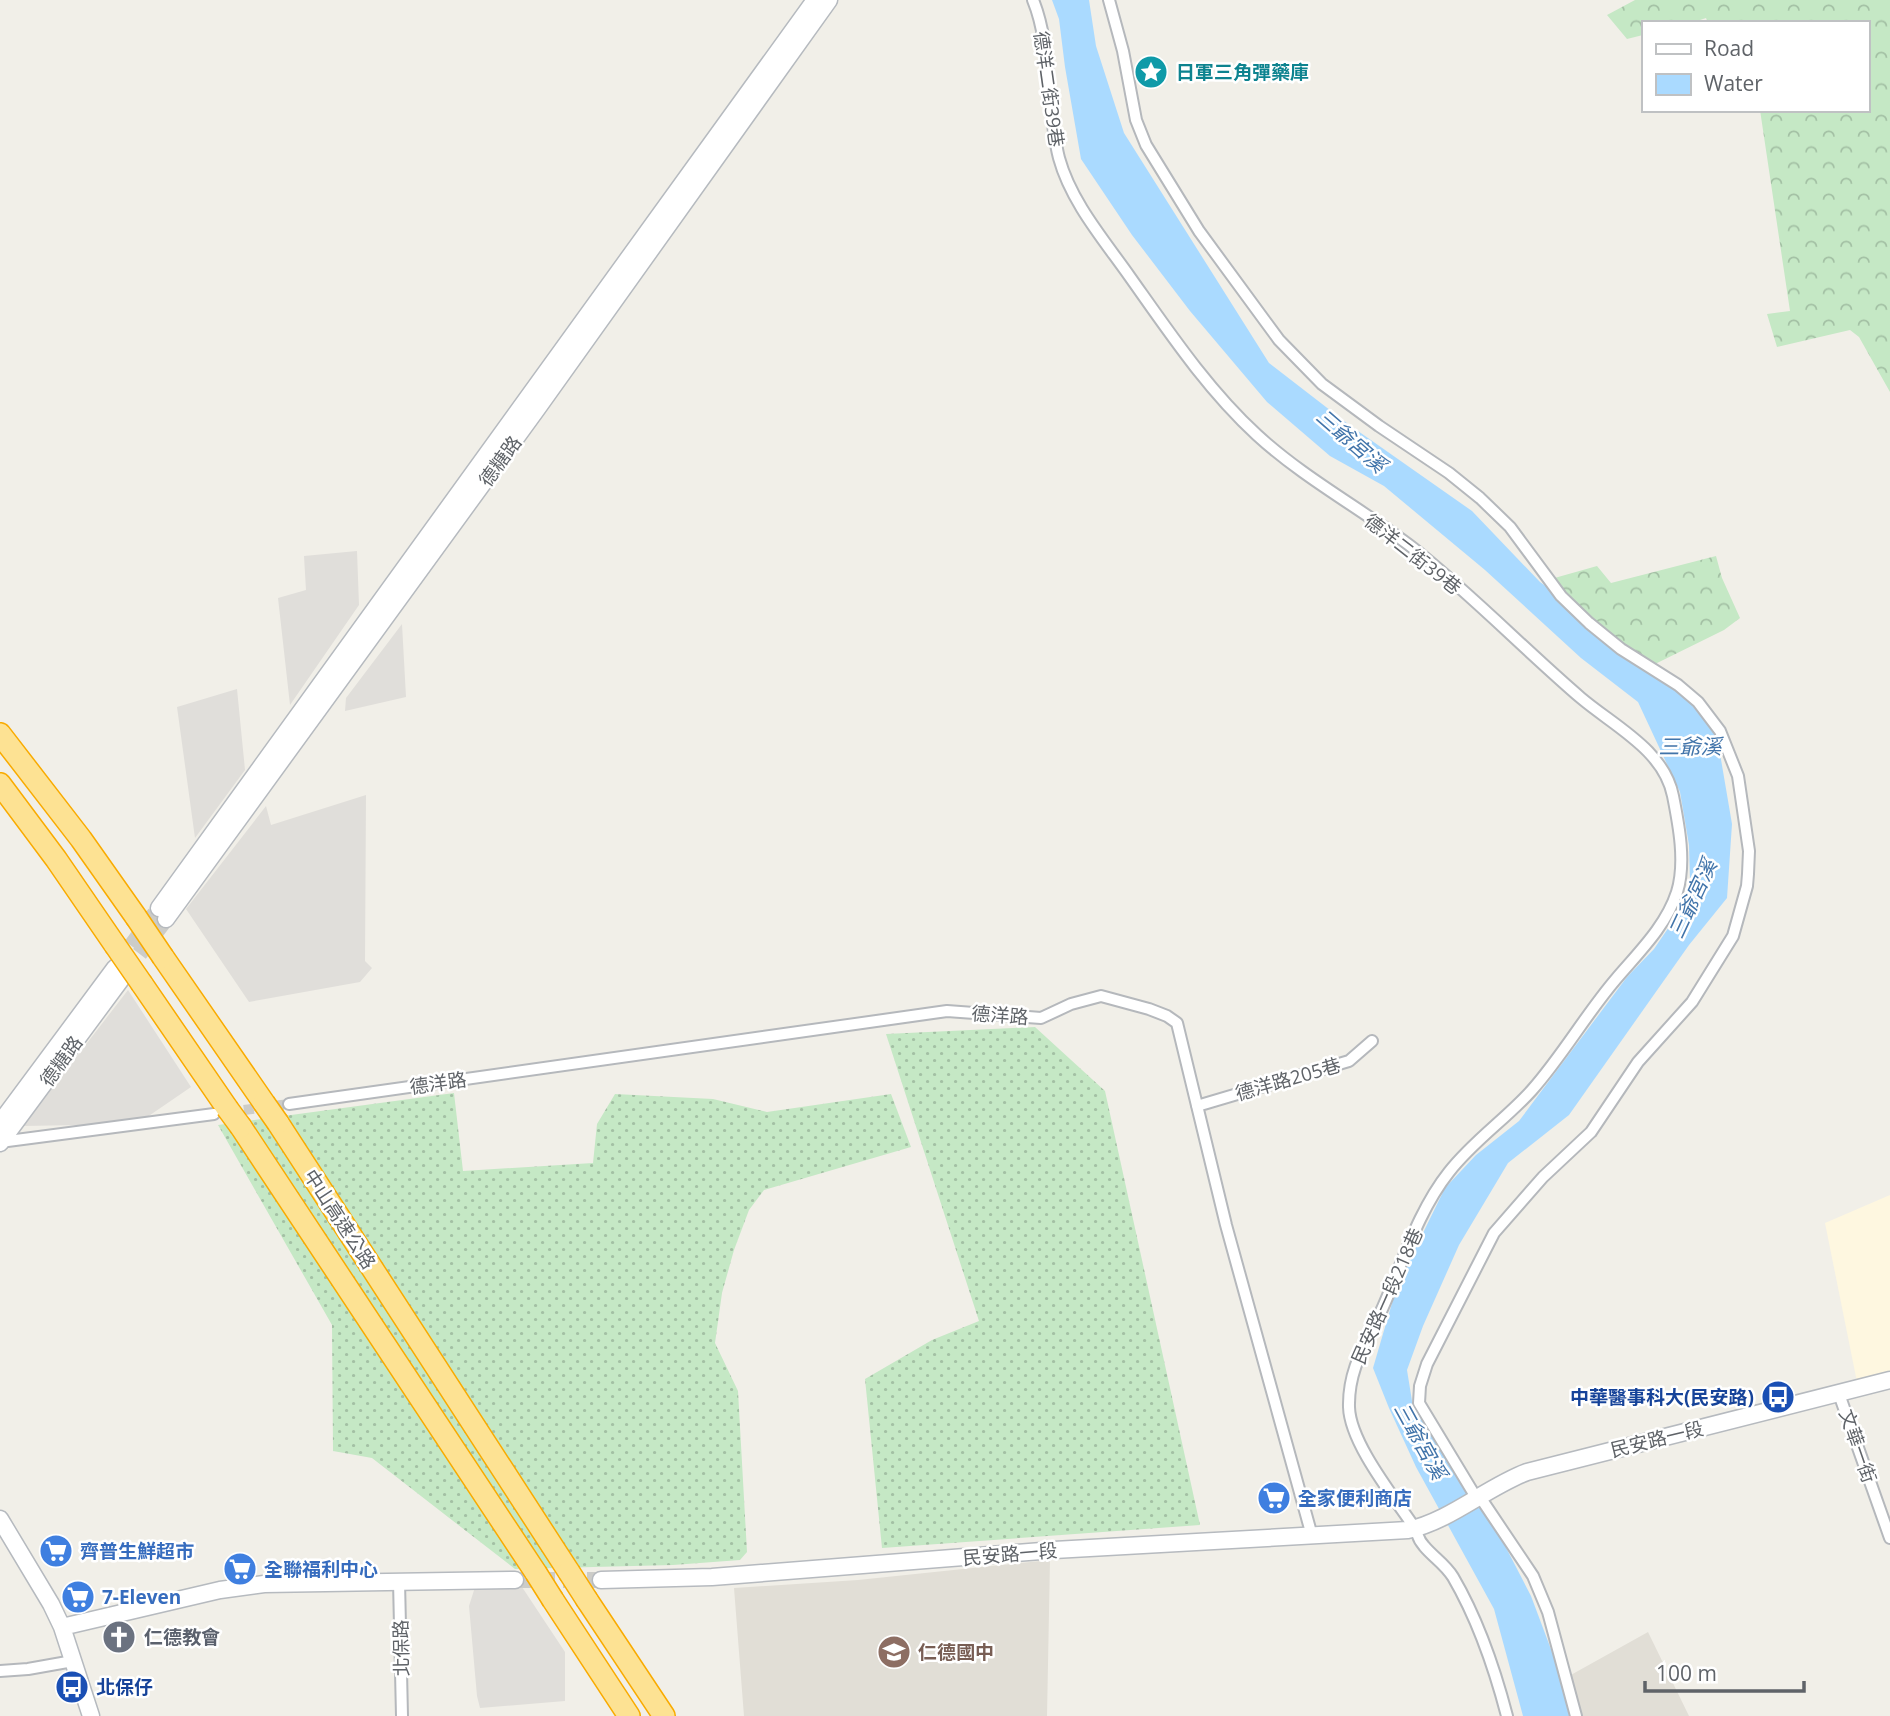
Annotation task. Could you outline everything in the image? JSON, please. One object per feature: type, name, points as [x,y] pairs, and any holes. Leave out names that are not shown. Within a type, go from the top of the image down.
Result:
[{"type":"highway","name":"中山高速公路","points":[[0,734],[81,839],[278,1123],[664,1716]]},
{"type":"highway","name":"中山高速公路","points":[[0,784],[56,859],[142,984],[221,1111],[241,1127],[629,1716]]},
{"type":"street","name":"德糖路","points":[[815,0],[163,913],[529,420],[829,0]]},
{"type":"street","name":"德洋二街39巷","points":[[1032,0],[1042,30],[1054,134],[1059,158],[1069,183],[1092,223],[1188,358],[1261,439],[1313,481],[1391,531],[1420,554],[1578,695],[1646,750],[1666,772],[1674,797],[1681,856],[1679,887],[1654,935],[1611,984],[1534,1087]]},
{"type":"street","points":[[1109,0],[1123,51],[1136,120],[1143,138],[1199,231],[1279,340],[1322,384],[1480,498],[1512,530],[1570,605],[1621,649],[1678,685],[1698,702],[1720,731],[1738,776],[1749,851],[1748,874],[1733,936],[1692,1002],[1638,1062],[1591,1132],[1545,1174],[1501,1223],[1427,1364],[1420,1386],[1419,1403],[1476,1499],[1533,1576],[1548,1612],[1576,1716]]},
{"type":"street","name":"德糖路","points":[[0,1123],[118,973],[0,1142]]},
{"type":"street","name":"德洋路","points":[[289,1104],[947,1011],[1041,1018],[1071,1004],[1101,996],[1167,1016],[1177,1023],[1226,1225],[1312,1536]]},
{"type":"street","name":"德洋路205巷","points":[[1197,1106],[1349,1061],[1372,1041]]},
{"type":"street","name":"民安路一段218巷","points":[[1507,1716],[1495,1668],[1452,1575],[1421,1544],[1417,1528],[1402,1514],[1354,1435],[1349,1408],[1357,1357],[1373,1329],[1431,1200],[1445,1177],[1469,1150],[1534,1087]]},
{"type":"street","points":[[0,1142],[221,1111]]},
{"type":"street","name":"民安路一段","points":[[601,1580],[712,1577],[1054,1550],[1417,1528],[1527,1472],[1890,1380]]},
{"type":"street","name":"文華一街","points":[[1839,1394],[1890,1538]]},
{"type":"street","points":[[0,1518],[62,1627],[91,1716]]},
{"type":"street","points":[[62,1627],[220,1590],[264,1584],[515,1580]]},
{"type":"street","name":"北保路","points":[[399,1581],[402,1716]]},
{"type":"street","points":[[0,1671],[73,1661]]},
{"type":"shaded area","points":[[357,551],[359,605],[290,705],[278,598],[306,590],[304,556]]},
{"type":"shaded area","points":[[402,624],[406,697],[345,711],[346,698]]},
{"type":"shaded area","points":[[237,689],[245,770],[195,838],[177,707]]},
{"type":"shaded area","points":[[366,795],[365,961],[372,968],[360,982],[249,1002],[186,909],[266,806],[271,825]]},
{"type":"shaded area","points":[[128,990],[191,1087],[137,1124],[23,1126]]},
{"type":"shaded area","points":[[1890,1195],[1890,1373],[1857,1382],[1825,1223]]},
{"type":"shaded area","name":"仁德國中","points":[[1050,1560],[1047,1716],[744,1716],[734,1588],[858,1580]]},
{"type":"shaded area","points":[[476,1584],[522,1587],[565,1652],[565,1701],[480,1708],[469,1606]]},
{"type":"shaded area","points":[[1648,1632],[1689,1716],[1580,1716],[1569,1676]]},
{"type":"green space","points":[[1635,0],[1890,0],[1890,392],[1859,337],[1850,330],[1777,347],[1767,314],[1790,311],[1760,112],[1869,112],[1869,21],[1707,21],[1706,18],[1697,21],[1642,21],[1642,35],[1627,39],[1607,15]]},
{"type":"green space","points":[[1716,556],[1722,578],[1740,618],[1724,630],[1651,666],[1598,626],[1573,604],[1551,579],[1597,566],[1611,583]]},
{"type":"green space","points":[[1035,1027],[1105,1091],[1200,1525],[882,1548],[865,1379],[932,1340],[979,1321],[886,1034]]},
{"type":"green space","points":[[454,1093],[463,1171],[593,1163],[597,1124],[615,1094],[713,1099],[767,1112],[891,1094],[911,1147],[764,1190],[749,1210],[734,1250],[722,1293],[715,1343],[738,1391],[747,1552],[740,1560],[673,1565],[515,1569],[372,1458],[333,1451],[332,1325],[218,1125]]},
{"type":"water","name":"三爺溪","points":[[1052,0],[1089,0],[1096,46],[1124,133],[1269,363],[1348,424],[1472,511],[1540,582],[1558,595],[1607,642],[1686,698],[1717,736],[1732,824],[1727,898],[1689,945],[1569,1115],[1508,1163],[1459,1245],[1423,1326],[1407,1370],[1413,1407],[1501,1538],[1531,1596],[1561,1676],[1569,1716],[1523,1716],[1494,1609],[1416,1467],[1373,1368],[1397,1286],[1445,1188],[1476,1155],[1519,1121],[1627,977],[1654,949],[1686,896],[1690,880],[1689,845],[1680,792],[1638,702],[1581,658],[1485,570],[1384,486],[1330,456],[1267,402],[1190,311],[1132,235],[1081,159],[1059,19]]},
{"type":"tunnel","points":[[117,965],[159,908]]},
{"type":"tunnel","points":[[125,973],[166,919]]},
{"type":"tunnel","points":[[229,1112],[289,1104]]},
{"type":"tunnel","points":[[515,1580],[601,1580]]},
{"type":"place","name":"日軍三角彈藥庫","points":[[1151,72]]},
{"type":"place","name":"中華醫事科大(民安路)","points":[[1778,1397]]},
{"type":"place","name":"全家便利商店","points":[[1274,1498]]},
{"type":"place","name":"齊普生鮮超市","points":[[56,1551]]},
{"type":"place","name":"全聯福利中心","points":[[240,1569]]},
{"type":"place","name":"7-Eleven","points":[[78,1597]]},
{"type":"place","name":"仁德教會","points":[[119,1637]]},
{"type":"place","name":"仁德國中","points":[[894,1652]]},
{"type":"place","name":"北保仔","points":[[72,1687]]},
{"type":"water label","name":"三爺宮溪","points":[[1351,441]]},
{"type":"water label","name":"三爺宮溪","points":[[1693,899]]},
{"type":"water label","name":"三爺宮溪","points":[[1420,1441]]}]
